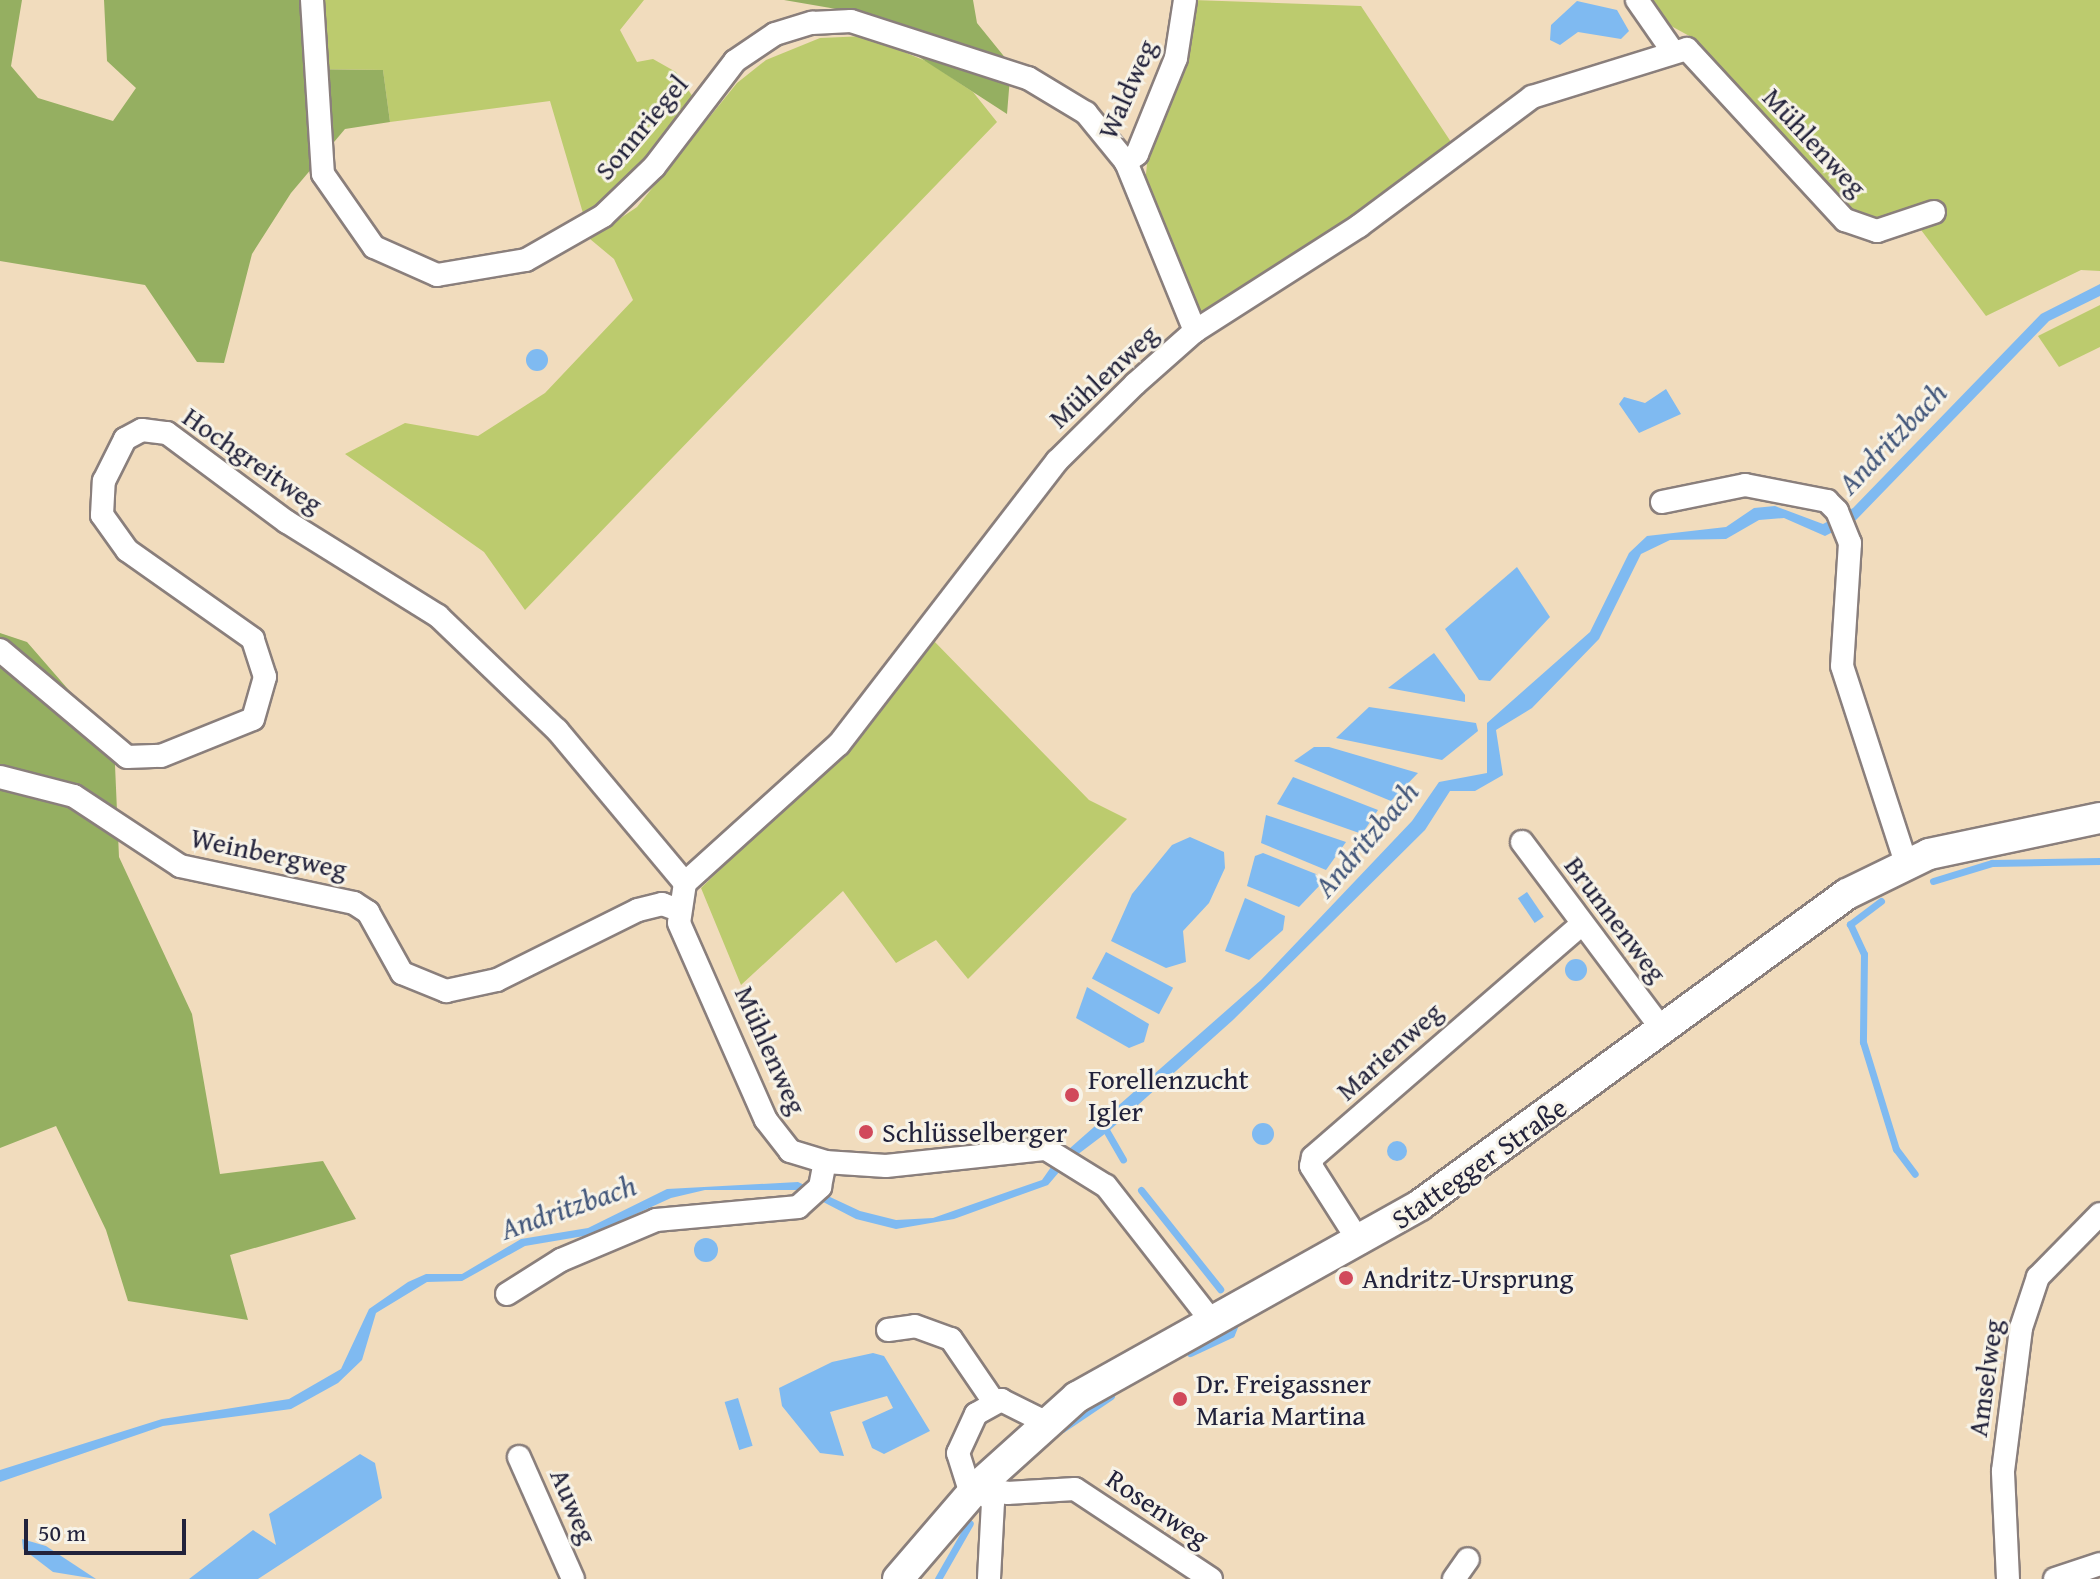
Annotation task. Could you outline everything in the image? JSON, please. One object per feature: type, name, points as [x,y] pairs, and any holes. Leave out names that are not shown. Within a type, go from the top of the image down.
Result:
[{"type":"main road","name":"Stattegger Straße","points":[[898,1579],[974,1490],[1045,1422],[1136,1359],[1360,1243],[1664,1032],[1847,894],[1906,863],[2100,818]]},
{"type":"street","name":"Sonnriegel","points":[[312,0],[323,174],[374,247],[437,275],[526,260],[603,216],[654,167],[735,61],[775,34],[812,23],[851,21],[1028,78],[1086,113],[1126,162]]},
{"type":"street","name":"Waldweg","points":[[1185,0],[1163,93],[1126,162],[1195,331]]},
{"type":"street","name":"Mühlenweg","points":[[1637,0],[1671,49]]},
{"type":"street","name":"Mühlenweg","points":[[685,883],[839,744],[1057,461],[1195,331],[1359,226],[1532,97],[1671,49],[1693,52],[1845,220],[1877,231],[1911,225],[1934,212]]},
{"type":"street","name":"Hochgreitweg","points":[[0,650],[127,757],[161,756],[253,719],[265,677],[253,639],[127,550],[100,506],[125,439],[142,430],[167,433],[287,522],[438,616],[557,730],[685,883]]},
{"type":"street","points":[[1662,502],[1745,485],[1827,501],[1837,511],[1845,533],[1842,666],[1906,863]]},
{"type":"street","name":"Weinbergweg","points":[[0,777],[74,796],[180,866],[363,907],[402,973],[446,991],[497,980],[638,910],[662,904],[676,909]]},
{"type":"street","name":"Brunnenweg","points":[[1522,842],[1581,925],[1664,1032]]},
{"type":"street","points":[[676,909],[685,883]]},
{"type":"street","name":"Mühlenweg","points":[[676,909],[774,1133],[790,1151],[825,1162],[912,1165],[1046,1149],[1106,1186],[1210,1319]]},
{"type":"street","name":"Marienweg","points":[[1360,1243],[1311,1166],[1313,1157],[1581,925]]},
{"type":"street","points":[[507,1294],[561,1260],[656,1220],[814,1194],[825,1162]]},
{"type":"street","name":"Amselweg","points":[[2008,1579],[2003,1471],[2021,1328],[2038,1277],[2100,1214]]},
{"type":"street","points":[[888,1330],[915,1326],[951,1339],[994,1402]]},
{"type":"street","points":[[989,1579],[993,1502],[974,1490],[958,1453],[966,1427],[994,1402],[1011,1402],[1045,1422]]},
{"type":"street","name":"Auweg","points":[[519,1457],[573,1579]]},
{"type":"street","name":"Rosenweg","points":[[974,1490],[1007,1493],[1075,1489],[1211,1579]]},
{"type":"street","points":[[1454,1579],[1468,1559]]},
{"type":"street","points":[[2055,1579],[2100,1564]]},
{"type":"green space","points":[[0,0],[22,0],[11,66],[38,98],[113,121],[136,88],[107,61],[104,0],[302,0],[305,69],[383,70],[390,122],[345,129],[291,193],[252,254],[224,363],[197,362],[145,285],[0,261]]},
{"type":"green space","points":[[317,0],[644,0],[620,30],[637,62],[653,59],[676,72],[695,100],[651,159],[585,220],[550,101],[390,122],[383,70],[321,69]]},
{"type":"green space","points":[[784,0],[973,0],[977,23],[1011,65],[1007,114],[848,11]]},
{"type":"green space","points":[[1193,0],[1361,6],[1451,142],[1359,214],[1207,315],[1200,313],[1144,194],[1148,154],[1194,25]]},
{"type":"green space","points":[[1646,0],[2100,0],[2100,271],[2081,270],[1986,316],[1912,218],[1880,225],[1855,219],[1693,38],[1662,21]]},
{"type":"green space","points":[[866,36],[928,62],[973,92],[997,122],[525,610],[484,552],[345,454],[405,423],[478,436],[545,393],[633,300],[614,259],[590,239],[637,207],[737,83],[766,60],[820,38]]},
{"type":"green space","points":[[2100,305],[2100,347],[2059,367],[2038,336]]},
{"type":"green space","points":[[0,633],[27,642],[114,742],[119,857],[192,1014],[220,1174],[323,1161],[356,1219],[230,1255],[248,1320],[128,1301],[106,1230],[56,1126],[0,1148]]},
{"type":"green space","points":[[932,639],[1089,800],[1127,819],[968,979],[936,940],[896,963],[843,891],[741,985],[701,888],[860,736]]},
{"type":"water","points":[[1577,1],[1617,10],[1629,31],[1621,39],[1578,32],[1560,45],[1550,40],[1551,25]]},
{"type":"water","points":[[2100,284],[2100,296],[2049,321],[1856,520],[1825,536],[1784,518],[1759,520],[1726,539],[1670,540],[1641,554],[1599,639],[1532,708],[1496,730],[1503,775],[1475,791],[1450,791],[1425,830],[1233,1020],[1110,1130],[1077,1155],[1069,1149],[1261,980],[1412,821],[1439,782],[1487,773],[1487,723],[1590,632],[1629,553],[1647,536],[1726,527],[1754,508],[1775,506],[1823,524],[1853,508],[2041,314]]},
{"type":"water","points":[[537,349],[545,352],[548,360],[545,368],[537,371],[529,368],[526,360],[529,352]]},
{"type":"water","points":[[1666,389],[1681,414],[1639,433],[1619,404],[1624,397],[1645,403]]},
{"type":"water","points":[[1517,567],[1550,617],[1490,681],[1479,680],[1445,629]]},
{"type":"water","points":[[1434,653],[1465,695],[1465,702],[1388,688]]},
{"type":"water","points":[[1369,707],[1476,723],[1478,731],[1442,760],[1336,738]]},
{"type":"water","points":[[1314,747],[1329,747],[1418,773],[1391,801],[1294,761]]},
{"type":"water","points":[[1293,777],[1378,810],[1362,834],[1277,804]]},
{"type":"water","points":[[1266,815],[1346,842],[1326,870],[1261,843]]},
{"type":"water","points":[[1190,837],[1224,852],[1225,868],[1209,903],[1183,931],[1186,962],[1166,968],[1111,941],[1132,894],[1172,845]]},
{"type":"water","points":[[1263,853],[1316,874],[1321,884],[1299,907],[1247,886],[1255,856]]},
{"type":"water","points":[[1527,892],[1544,917],[1535,923],[1518,898]]},
{"type":"water","points":[[1245,898],[1285,916],[1283,930],[1249,960],[1225,951]]},
{"type":"water","points":[[1106,952],[1173,988],[1159,1014],[1092,978]]},
{"type":"water","points":[[1576,959],[1584,962],[1587,970],[1584,978],[1576,981],[1568,978],[1565,970],[1568,962]]},
{"type":"water","points":[[1087,987],[1149,1024],[1144,1042],[1129,1048],[1076,1018]]},
{"type":"water","points":[[1263,1123],[1271,1126],[1274,1134],[1271,1142],[1263,1145],[1255,1142],[1252,1134],[1255,1126]]},
{"type":"water","points":[[1393,1141],[1401,1141],[1407,1151],[1401,1161],[1393,1161],[1387,1155],[1387,1147]]},
{"type":"water","points":[[1056,1160],[1065,1165],[1048,1185],[954,1219],[896,1229],[856,1219],[800,1190],[705,1190],[671,1198],[590,1235],[525,1246],[462,1281],[427,1282],[376,1313],[362,1360],[338,1383],[291,1409],[163,1426],[0,1482],[0,1470],[162,1419],[289,1399],[341,1369],[369,1309],[408,1282],[426,1274],[462,1274],[521,1239],[588,1228],[667,1189],[798,1182],[860,1211],[896,1220],[933,1218],[1042,1180]]},
{"type":"water","points":[[706,1238],[714,1242],[718,1250],[714,1258],[706,1262],[698,1258],[694,1250],[698,1242]]},
{"type":"water","points":[[873,1353],[884,1356],[930,1431],[884,1454],[872,1448],[862,1422],[893,1408],[887,1396],[830,1412],[844,1456],[820,1453],[782,1406],[779,1388],[832,1362]]},
{"type":"water","points":[[738,1398],[753,1446],[739,1450],[725,1402]]},
{"type":"water","points":[[360,1454],[375,1463],[382,1498],[258,1579],[189,1579],[253,1530],[276,1545],[269,1514]]},
{"type":"water","points":[[22,1539],[46,1546],[96,1579],[53,1572],[23,1549]]},
{"type":"waterway","points":[[1933,881],[1992,863],[2100,861]]},
{"type":"waterway","points":[[1881,901],[1850,924],[1864,954],[1863,1042],[1896,1149],[1915,1174]]},
{"type":"waterway","points":[[1106,1130],[1123,1159]]},
{"type":"waterway","points":[[1141,1190],[1220,1289]]},
{"type":"waterway","points":[[1190,1353],[1231,1334],[1235,1324]]},
{"type":"waterway","points":[[1062,1429],[1111,1396]]},
{"type":"waterway","points":[[938,1579],[970,1523]]},
{"type":"place","name":"Forellenzucht Igler","points":[[1072,1095]]},
{"type":"place","name":"Schlüsselberger","points":[[866,1132]]},
{"type":"place","name":"Andritz-Ursprung","points":[[1346,1278]]},
{"type":"place","name":"Dr. Freigassner Maria Martina","points":[[1180,1399]]},
{"type":"water label","name":"Andritzbach","points":[[1892,438]]},
{"type":"water label","name":"Andritzbach","points":[[1366,839]]},
{"type":"water label","name":"Andritzbach","points":[[568,1207]]}]
